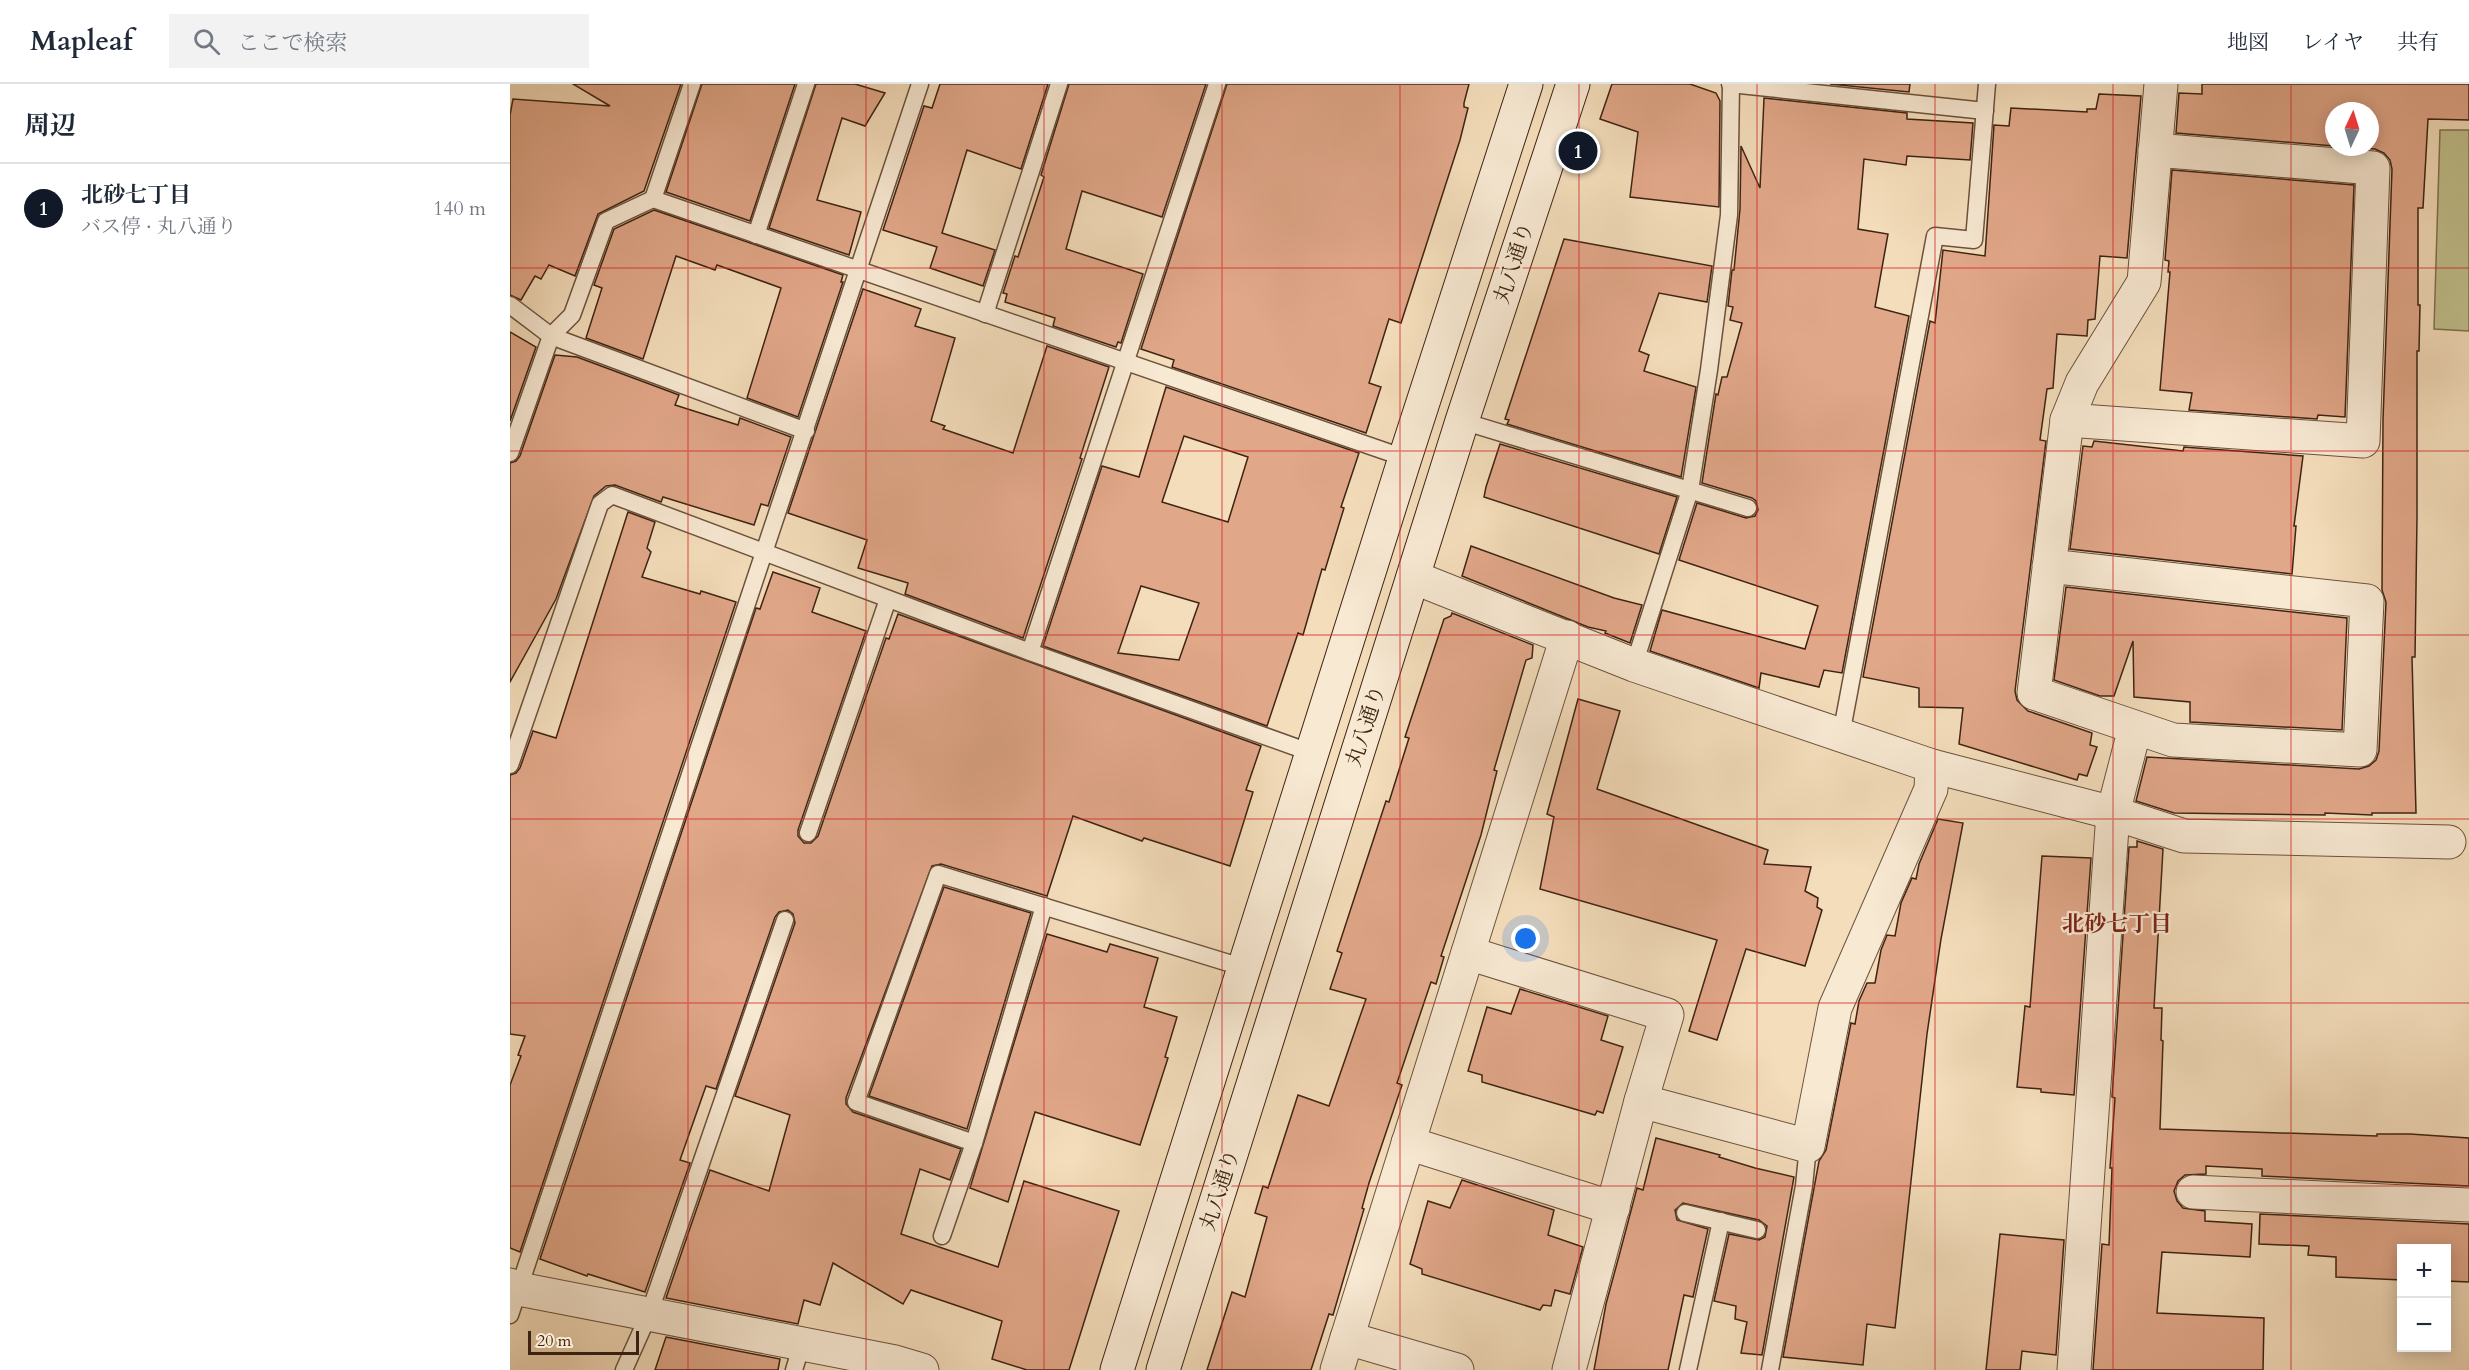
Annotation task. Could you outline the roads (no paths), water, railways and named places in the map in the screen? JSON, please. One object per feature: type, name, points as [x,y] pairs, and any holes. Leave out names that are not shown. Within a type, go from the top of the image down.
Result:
[{"type":"street","name":"丸八通り","points":[[1117,1370],[1405,458],[1526,84]]},
{"type":"street","name":"丸八通り","points":[[1163,1370],[1462,421],[1573,84]]},
{"type":"street","points":[[2049,566],[2367,601],[2360,750],[2173,740],[2034,693],[2049,566],[2067,420],[2082,383],[2144,282],[2161,84]]},
{"type":"street","points":[[2067,420],[2363,441],[2373,168],[2155,150]]},
{"type":"street","points":[[1413,577],[1634,664],[1932,766],[2114,813],[2184,836],[2449,842]]},
{"type":"street","points":[[1336,1370],[1567,637]]},
{"type":"street","points":[[2073,1370],[2114,813],[2135,728]]},
{"type":"street","points":[[1641,1101],[1809,1146],[1835,1008],[1931,789],[1932,766]]},
{"type":"street","points":[[1468,953],[1667,1015],[1641,1101],[1569,1370]]},
{"type":"street","points":[[1408,1143],[1613,1208]]},
{"type":"street","points":[[2193,1192],[2469,1205]]},
{"type":"street","points":[[513,1296],[649,1314],[798,1357],[895,1362],[922,1370]]},
{"type":"street","points":[[1347,1338],[1457,1370]]},
{"type":"lane","points":[[653,199],[692,84]]},
{"type":"lane","points":[[756,234],[806,84]]},
{"type":"lane","points":[[513,1296],[921,84]]},
{"type":"lane","points":[[985,314],[1059,84]]},
{"type":"lane","points":[[1030,652],[1216,84]]},
{"type":"lane","points":[[1634,664],[1690,490],[1709,370],[1729,215],[1730,84],[1985,111]]},
{"type":"lane","points":[[1841,735],[1935,236],[1974,240],[1987,84]]},
{"type":"lane","points":[[510,453],[515,424],[551,336],[572,315],[606,221],[653,199],[1405,458]]},
{"type":"lane","points":[[510,305],[551,336],[806,431]]},
{"type":"lane","points":[[1462,421],[1748,508]]},
{"type":"lane","points":[[510,765],[600,504],[612,495],[1030,652],[1312,753]]},
{"type":"lane","points":[[808,833],[888,599]]},
{"type":"lane","points":[[974,1143],[856,1102],[938,874],[1245,968]]},
{"type":"lane","points":[[942,1236],[974,1143],[1044,906]]},
{"type":"lane","points":[[624,1370],[649,1314],[785,920]]},
{"type":"lane","points":[[1770,1370],[1804,1186],[1809,1146]]},
{"type":"lane","points":[[1685,1213],[1757,1230]]},
{"type":"lane","points":[[1688,1370],[1721,1221]]},
{"type":"place","name":"北砂七丁目","points":[[1578,151]]},
{"type":"district","name":"北砂七丁目","points":[[2117,924]]}]
